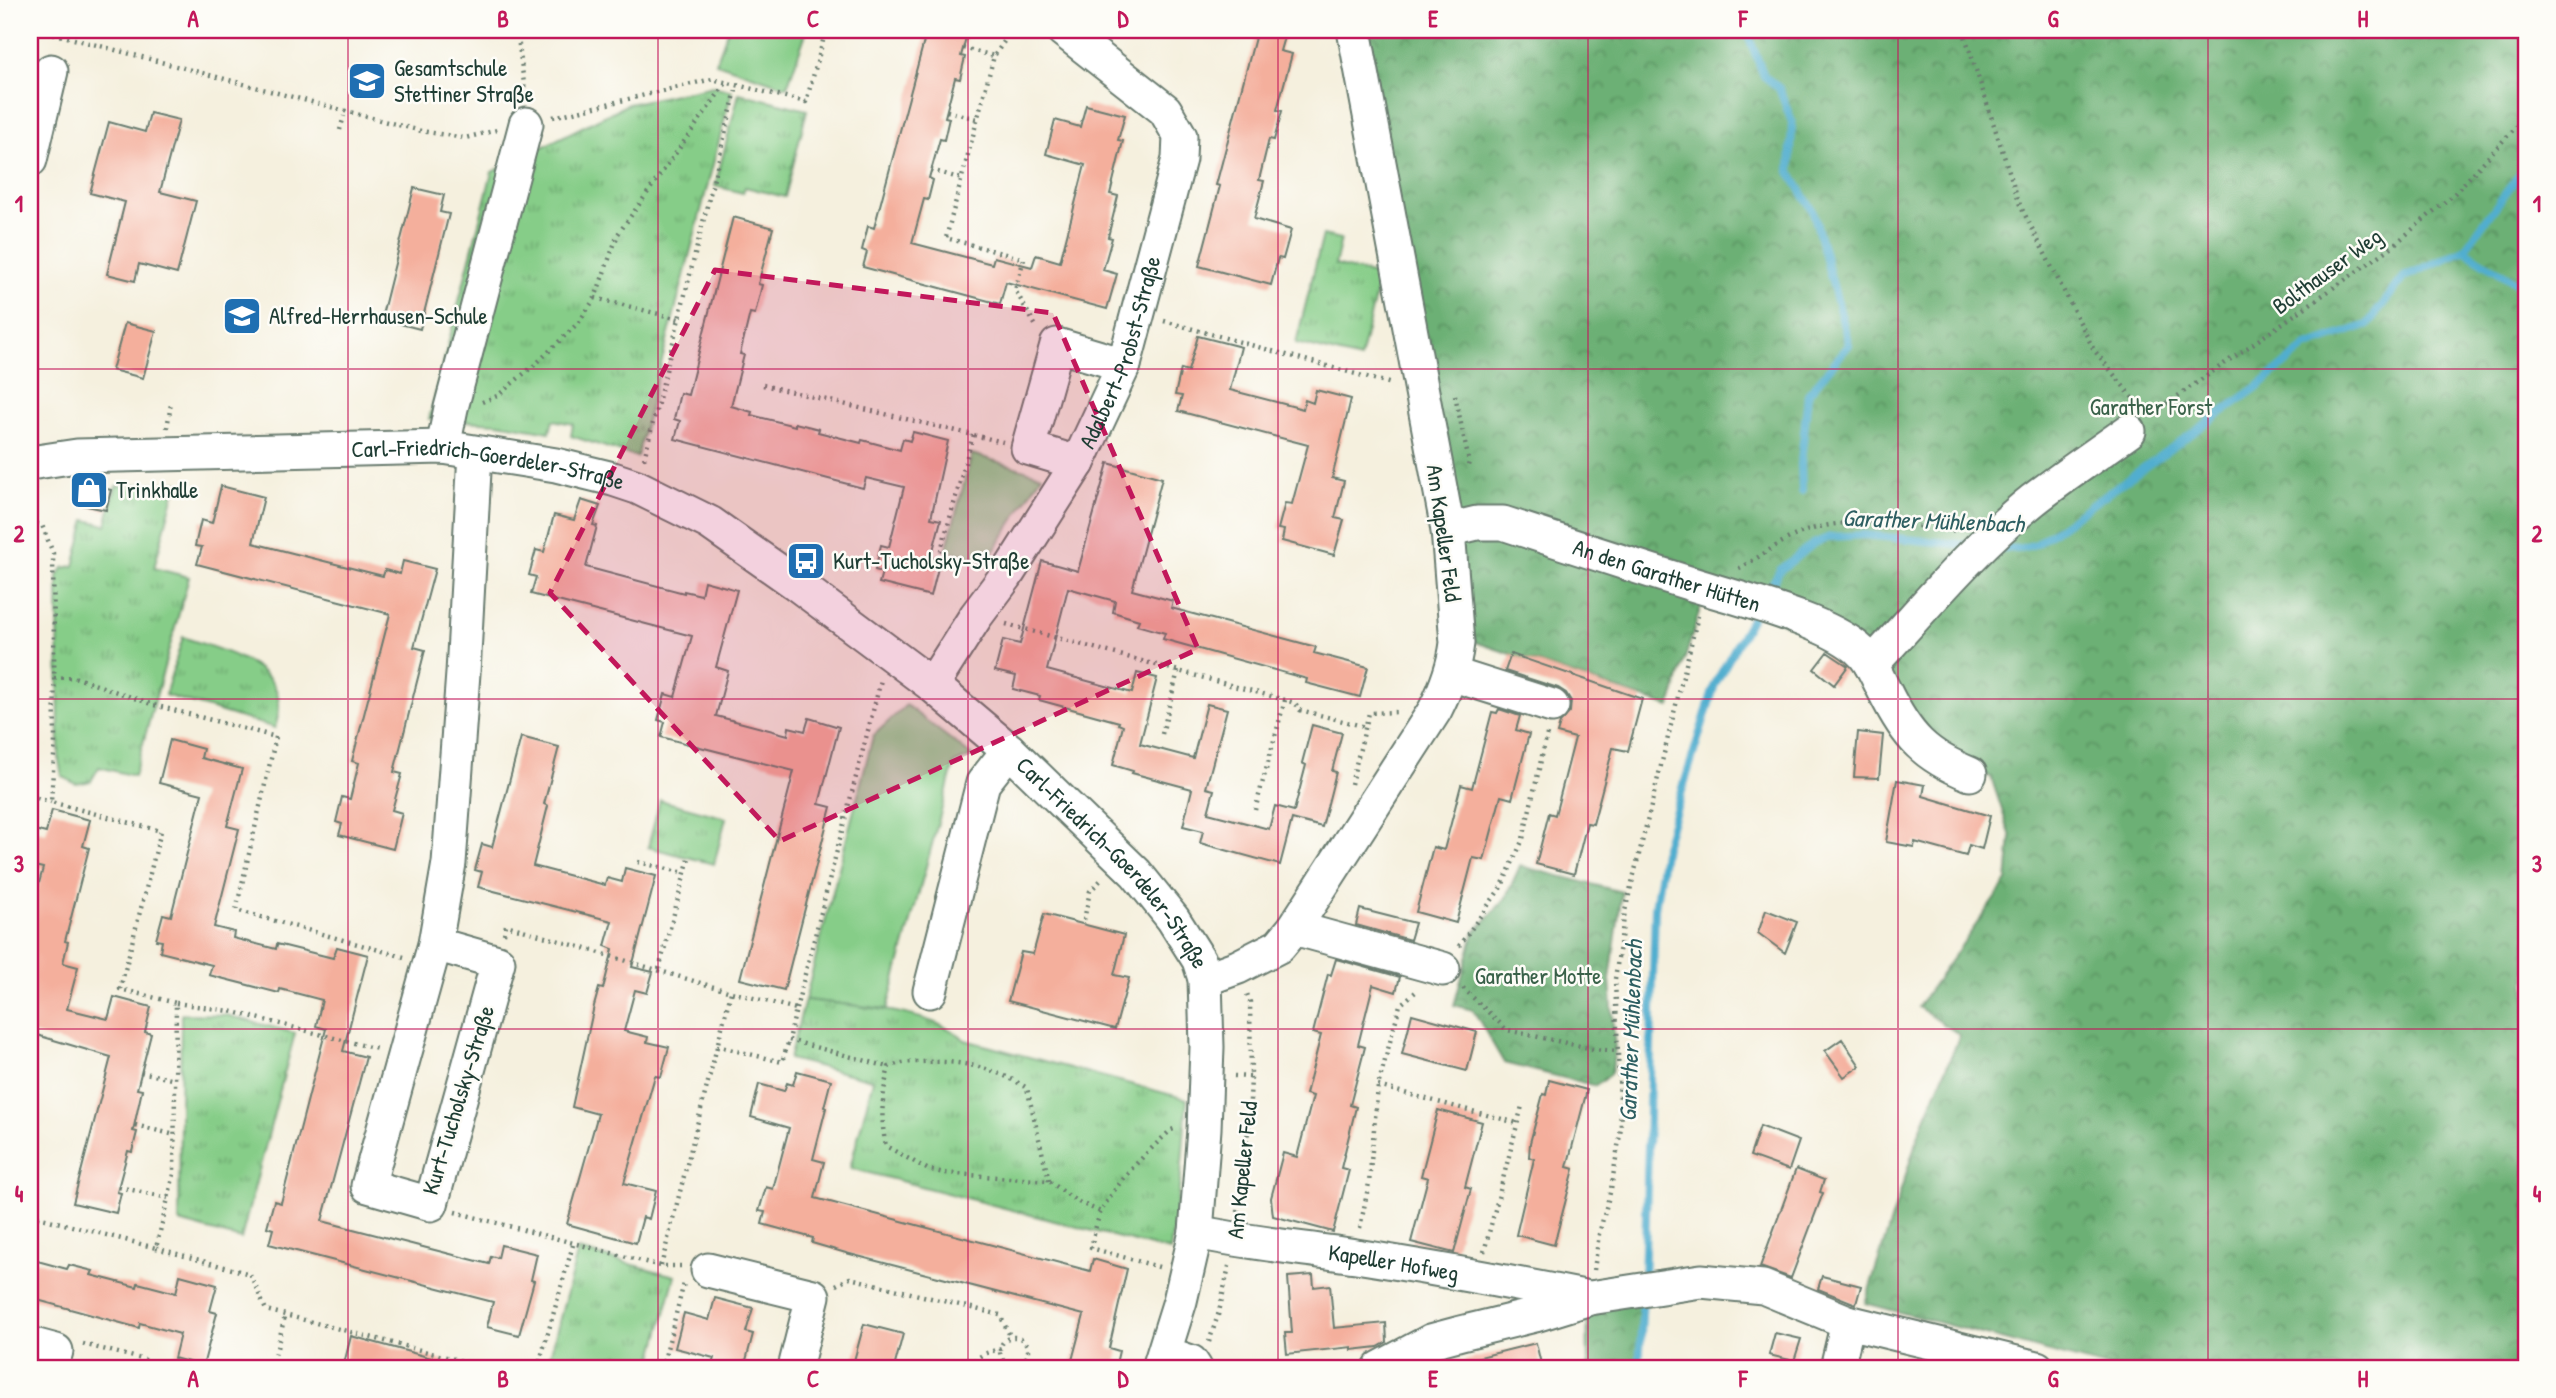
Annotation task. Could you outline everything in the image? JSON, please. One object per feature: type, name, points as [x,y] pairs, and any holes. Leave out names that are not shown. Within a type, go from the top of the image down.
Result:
[{"type":"street","name":"Adalbert-Probst-Straße","points":[[932,685],[1078,463],[1124,365],[1180,159],[1180,136],[1165,110],[1063,30]]},
{"type":"street","name":"Am Kapeller Feld","points":[[1205,979],[1238,967],[1279,946],[1294,928],[1435,710],[1451,674],[1457,643],[1448,530],[1354,30]]},
{"type":"street","points":[[30,160],[51,71]]},
{"type":"street","points":[[443,447],[450,408],[526,124]]},
{"type":"street","points":[[1078,463],[1028,448],[1057,345],[1124,365]]},
{"type":"street","points":[[1871,665],[1962,567],[2032,501],[2138,424]]},
{"type":"street","name":"Carl-Friedrich-Goerdeler-Straße","points":[[30,463],[77,456],[443,447],[556,464],[636,487],[710,523],[932,685],[1009,750],[1122,859],[1173,919],[1199,960],[1205,979],[1207,1047],[1204,1129]]},
{"type":"street","name":"Kurt-Tucholsky-Straße","points":[[475,453],[449,863],[433,954],[369,1186],[431,1204],[498,962]]},
{"type":"street","name":"An den Garather Hütten","points":[[1448,530],[1476,523],[1503,523],[1774,610],[1846,640],[1858,649],[1871,665],[1906,729],[1922,747],[1943,763],[1970,774]]},
{"type":"street","points":[[1451,674],[1552,706]]},
{"type":"street","points":[[930,991],[983,783],[1009,750]]},
{"type":"street","points":[[1294,928],[1443,969]]},
{"type":"street","points":[[433,954],[498,962]]},
{"type":"street","name":"Am Kapeller Feld","points":[[1204,1129],[1196,1232],[1162,1360],[1191,1362],[1204,1368]]},
{"type":"street","name":"Kapeller Hofweg","points":[[1196,1232],[1478,1276],[1590,1298]]},
{"type":"street","points":[[698,1268],[813,1296],[795,1368]]},
{"type":"street","name":"Kapeller Hofweg","points":[[1380,1368],[1431,1341],[1590,1298],[1701,1281],[1763,1287],[1848,1322],[1974,1360],[2037,1368]]},
{"type":"street","points":[[1837,1368],[1848,1322]]},
{"type":"street","points":[[30,1344],[56,1351],[51,1368]]},
{"type":"path","points":[[40,30],[421,131],[465,138],[712,79],[806,102],[826,30]]},
{"type":"path","points":[[517,30],[528,110],[526,124]]},
{"type":"path","points":[[1012,30],[994,56],[946,238],[1024,259],[1015,290],[1045,342],[1057,345]]},
{"type":"path","points":[[1964,30],[2020,205],[2094,350],[2138,424]]},
{"type":"path","points":[[963,48],[994,56]]},
{"type":"path","points":[[450,408],[477,404],[497,396],[579,323],[595,298],[618,234],[726,83]]},
{"type":"path","points":[[636,487],[737,86]]},
{"type":"path","points":[[947,111],[977,119]]},
{"type":"path","points":[[340,130],[344,116]]},
{"type":"path","name":"Bolthauser Weg","points":[[2138,424],[2389,249],[2453,195],[2526,116]]},
{"type":"path","points":[[931,170],[962,179]]},
{"type":"path","points":[[595,298],[679,319]]},
{"type":"path","points":[[1139,314],[1424,393]]},
{"type":"path","points":[[763,385],[1028,448]]},
{"type":"path","points":[[973,435],[940,555],[1006,576]]},
{"type":"path","points":[[30,522],[42,524],[53,553],[55,741],[51,802]]},
{"type":"path","points":[[1590,1298],[1599,1234],[1611,1189],[1621,1128],[1615,979],[1625,911],[1716,592],[1726,573],[1758,559],[1801,532],[1849,522],[1894,523],[1968,532],[2008,523]]},
{"type":"path","points":[[976,616],[1285,700],[1295,703],[1300,710],[1366,727]]},
{"type":"path","points":[[717,1046],[782,1062],[881,680],[894,658]]},
{"type":"path","points":[[1162,734],[1178,671]]},
{"type":"path","points":[[54,678],[74,677],[154,705],[276,737],[236,910],[433,954]]},
{"type":"path","points":[[1255,810],[1285,700]]},
{"type":"path","points":[[30,796],[161,831],[120,989],[176,1003],[230,1011],[404,1056]]},
{"type":"path","points":[[659,969],[689,858]]},
{"type":"path","points":[[1084,920],[1090,891],[1122,859]]},
{"type":"path","points":[[638,862],[685,873]]},
{"type":"path","points":[[498,962],[506,925],[796,1009]]},
{"type":"path","name":"Am Kapeller Feld","points":[[1204,1368],[1203,1358],[1219,1312],[1235,1240],[1249,1123],[1250,1002],[1238,967]]},
{"type":"path","points":[[661,1266],[731,992]]},
{"type":"path","points":[[156,1248],[174,1174],[176,1003]]},
{"type":"path","points":[[1485,1009],[1507,1030],[1593,1049],[1618,1051]]},
{"type":"path","points":[[789,1040],[889,1067],[898,1062],[951,1061],[1006,1075],[1027,1088],[1049,1181]]},
{"type":"path","points":[[889,1067],[884,1086],[881,1123],[886,1146],[927,1169],[944,1173],[1049,1181],[1076,1201],[1101,1212]]},
{"type":"path","points":[[141,1072],[176,1080]]},
{"type":"path","points":[[1378,1086],[1517,1123]]},
{"type":"path","points":[[1478,1276],[1522,1105]]},
{"type":"path","points":[[135,1125],[175,1135]]},
{"type":"path","points":[[1187,1274],[1091,1248],[1101,1212],[1142,1156],[1171,1130],[1184,1127],[1204,1129]]},
{"type":"path","points":[[119,1187],[168,1198]]},
{"type":"path","points":[[431,1204],[661,1266],[698,1268],[662,1368]]},
{"type":"path","points":[[30,1215],[250,1274],[266,1310],[489,1368]]},
{"type":"path","points":[[538,1368],[573,1244]]},
{"type":"path","points":[[813,1296],[850,1278],[1000,1315],[1011,1338]]},
{"type":"path","points":[[272,1368],[285,1316]]},
{"type":"path","points":[[1011,1338],[1020,1339],[1026,1345],[1028,1353],[1023,1361],[1016,1365],[1007,1363],[1001,1357],[1004,1341],[1011,1338]]},
{"type":"path","points":[[72,1342],[177,1368]]},
{"type":"path","points":[[962,1368],[984,1354],[1001,1348]]},
{"type":"highlighted area","points":[[715,270],[1053,313],[1198,649],[780,841],[550,593]]},
{"type":"green space","points":[[728,30],[807,30],[787,87],[716,63]]},
{"type":"green space","name":"Garather Forst","points":[[1358,30],[2526,30],[2526,1368],[2110,1368],[1865,1303],[1920,1130],[1960,1035],[1918,1007],[2007,881],[2011,837],[1991,777],[1950,761],[1871,660],[1706,590],[1670,707],[1463,638]]},
{"type":"green space","points":[[713,86],[732,91],[637,457],[571,436],[573,424],[553,420],[550,432],[498,423],[429,419],[492,172],[628,104]]},
{"type":"green space","points":[[739,93],[807,110],[785,197],[745,187],[743,193],[715,186]]},
{"type":"green space","points":[[1323,235],[1341,239],[1335,265],[1380,276],[1360,359],[1296,343]]},
{"type":"green space","points":[[972,454],[1042,475],[987,562],[946,550]]},
{"type":"green space","points":[[177,482],[154,568],[189,577],[134,776],[99,767],[91,781],[76,784],[62,776],[59,761],[58,576],[63,568],[74,566],[86,520],[106,525],[116,486]]},
{"type":"green space","points":[[183,637],[243,660],[269,678],[276,691],[279,706],[275,728],[165,695]]},
{"type":"green space","points":[[906,705],[972,756],[954,764],[887,1009],[805,1000],[873,736]]},
{"type":"green space","points":[[660,800],[726,818],[714,864],[648,847]]},
{"type":"green space","name":"Garather Motte","points":[[1520,866],[1622,892],[1610,979],[1615,1050],[1611,1073],[1596,1086],[1504,1063],[1473,1010],[1454,1005],[1474,933],[1505,899]]},
{"type":"green space","points":[[805,1000],[912,1015],[951,1030],[965,1040],[1187,1099],[1181,1176],[1170,1251],[850,1168],[873,1080],[789,1059]]},
{"type":"green space","points":[[181,1014],[226,1015],[295,1033],[241,1239],[179,1222]]},
{"type":"green space","points":[[578,1250],[675,1276],[650,1368],[597,1368],[550,1356]]},
{"type":"green space","points":[[1646,1294],[1639,1368],[1588,1368],[1587,1306]]},
{"type":"building","points":[[927,30],[968,30],[961,56],[965,57],[960,79],[955,78],[945,117],[949,118],[944,140],[940,139],[929,178],[933,180],[928,200],[924,199],[912,243],[992,264],[994,257],[1032,267],[1036,255],[1060,262],[1085,165],[1046,154],[1055,120],[1080,127],[1086,105],[1125,115],[1118,140],[1123,141],[1110,194],[1118,196],[1108,237],[1112,238],[1103,270],[1117,274],[1107,309],[1006,282],[1000,304],[863,267],[867,252],[862,250],[868,226],[874,228]]},
{"type":"building","points":[[1257,30],[1286,30],[1280,51],[1292,54],[1277,110],[1282,111],[1274,140],[1269,139],[1259,180],[1264,181],[1254,219],[1291,230],[1283,259],[1278,258],[1271,285],[1199,266],[1220,186],[1216,185]]},
{"type":"building","points":[[150,113],[179,120],[160,192],[196,201],[177,274],[139,264],[135,281],[107,274],[125,202],[90,193],[109,122],[145,132]]},
{"type":"building","points":[[414,188],[444,195],[440,212],[449,214],[420,329],[381,319]]},
{"type":"building","points":[[733,217],[773,228],[758,284],[762,285],[755,314],[750,313],[740,354],[744,355],[731,406],[752,412],[751,415],[795,426],[795,423],[819,429],[818,432],[900,450],[903,439],[910,441],[913,432],[948,441],[931,518],[941,520],[931,558],[940,560],[931,596],[879,583],[882,572],[875,570],[881,545],[889,547],[904,487],[866,478],[863,488],[675,439],[680,421],[674,419],[680,393],[688,395]]},
{"type":"building","points":[[125,323],[156,331],[143,378],[112,370]]},
{"type":"building","points":[[1198,336],[1241,347],[1230,390],[1303,409],[1305,400],[1313,403],[1316,390],[1351,399],[1332,478],[1344,481],[1335,518],[1344,520],[1334,555],[1282,541],[1284,530],[1278,529],[1285,503],[1292,504],[1308,445],[1178,411],[1182,396],[1175,395],[1181,369],[1188,371]]},
{"type":"building","points":[[1108,463],[1162,478],[1132,590],[1173,601],[1171,608],[1316,647],[1314,653],[1368,667],[1360,697],[1306,683],[1307,679],[1163,639],[1165,633],[1137,625],[1139,620],[1113,612],[1115,601],[1068,588],[1047,670],[1132,693],[1137,673],[1157,678],[1140,744],[1193,758],[1207,704],[1227,709],[1206,788],[1214,790],[1208,813],[1269,829],[1275,806],[1294,811],[1306,765],[1302,763],[1312,725],[1342,733],[1332,771],[1336,772],[1322,827],[1292,819],[1280,865],[1200,843],[1203,831],[1183,826],[1192,789],[1132,773],[1133,771],[1113,765],[1123,726],[1118,724],[1119,722],[1039,700],[1040,696],[1013,689],[1016,676],[995,671],[1003,640],[1020,644],[1042,561],[1078,571]]},
{"type":"building","points":[[87,484],[111,490],[106,510],[82,505]]},
{"type":"building","points":[[221,486],[264,497],[253,543],[383,576],[385,570],[400,574],[403,561],[435,569],[414,647],[425,650],[394,772],[402,774],[392,810],[402,813],[393,849],[339,835],[342,824],[336,822],[342,797],[350,799],[359,763],[352,761],[390,614],[197,564],[202,547],[195,546],[201,520],[212,523]]},
{"type":"building","points":[[581,500],[600,506],[593,525],[597,526],[586,567],[684,593],[701,595],[704,581],[737,590],[716,667],[728,671],[716,716],[788,735],[789,727],[805,731],[809,718],[839,727],[819,804],[831,807],[784,990],[740,979],[794,771],[661,737],[665,722],[658,720],[665,694],[675,697],[692,636],[531,594],[536,577],[529,575],[536,550],[544,552],[554,515],[574,520]]},
{"type":"building","points":[[1827,652],[1848,666],[1834,685],[1814,669]]},
{"type":"building","points":[[1511,654],[1642,699],[1628,751],[1613,748],[1593,824],[1587,823],[1574,874],[1536,864],[1549,813],[1555,815],[1575,738],[1557,733],[1560,723],[1570,712],[1571,701],[1566,693],[1558,688],[1505,671]]},
{"type":"building","points":[[1499,709],[1520,716],[1516,730],[1529,734],[1512,799],[1501,796],[1484,860],[1473,858],[1456,923],[1416,912],[1433,847],[1444,850],[1461,785],[1472,788],[1492,712],[1497,713]]},
{"type":"building","points":[[1858,732],[1883,735],[1879,778],[1854,777]]},
{"type":"building","points":[[521,737],[559,747],[544,804],[548,806],[533,866],[605,885],[607,878],[622,882],[625,868],[656,876],[632,967],[653,972],[647,993],[635,990],[624,1031],[648,1037],[647,1042],[669,1047],[661,1077],[655,1076],[624,1183],[656,1191],[649,1219],[643,1217],[636,1243],[567,1224],[598,1114],[572,1107],[594,1006],[599,988],[603,989],[613,949],[605,946],[612,921],[478,887],[482,872],[475,870],[482,844],[492,847]]},
{"type":"building","points":[[170,740],[203,749],[201,758],[242,769],[227,826],[239,829],[214,927],[234,932],[233,938],[276,949],[277,944],[333,958],[337,947],[368,955],[343,1051],[366,1057],[322,1221],[489,1264],[491,1256],[498,1258],[501,1245],[537,1254],[531,1280],[534,1281],[519,1335],[487,1327],[493,1302],[269,1244],[273,1229],[267,1227],[274,1201],[281,1203],[326,1029],[316,1026],[322,1000],[280,989],[279,993],[209,975],[212,965],[160,952],[162,941],[156,940],[163,914],[171,916],[202,794],[159,783]]},
{"type":"building","points":[[1897,780],[1925,785],[1923,796],[1990,816],[1982,849],[1969,845],[1966,856],[1915,842],[1914,847],[1886,842]]},
{"type":"building","points":[[52,810],[90,820],[83,846],[89,848],[65,941],[68,942],[63,963],[78,967],[67,1009],[108,1019],[114,997],[151,1007],[145,1032],[151,1034],[137,1089],[142,1090],[133,1131],[137,1132],[132,1152],[128,1151],[117,1192],[121,1193],[116,1213],[73,1203],[111,1057],[30,1033],[30,918],[43,868],[30,865],[30,829],[46,833]]},
{"type":"building","points":[[1360,909],[1415,923],[1410,940],[1356,925]]},
{"type":"building","points":[[1766,910],[1797,922],[1785,953],[1758,933]]},
{"type":"building","points":[[1044,914],[1124,935],[1114,975],[1129,978],[1115,1029],[1008,1001],[1021,952],[1033,954]]},
{"type":"building","points":[[1336,959],[1400,977],[1396,992],[1373,985],[1358,1045],[1365,1047],[1350,1105],[1356,1107],[1341,1168],[1349,1170],[1333,1232],[1273,1216],[1271,1198],[1283,1153],[1297,1157],[1313,1096],[1306,1094],[1321,1035],[1313,1033],[1328,974],[1331,975]]},
{"type":"building","points":[[1412,1014],[1477,1032],[1467,1071],[1402,1054]]},
{"type":"building","points":[[1842,1039],[1860,1066],[1844,1077],[1825,1051]]},
{"type":"building","points":[[797,1071],[831,1080],[813,1159],[824,1162],[815,1198],[1090,1271],[1093,1259],[1127,1269],[1109,1348],[1119,1351],[1115,1368],[1070,1368],[1084,1315],[846,1253],[812,1243],[813,1238],[762,1224],[765,1212],[759,1211],[766,1187],[773,1189],[789,1128],[751,1117],[759,1084],[784,1091],[787,1083],[793,1085]]},
{"type":"building","points":[[1549,1080],[1587,1090],[1567,1167],[1574,1169],[1554,1245],[1516,1235],[1534,1159],[1529,1157],[1530,1143]]},
{"type":"building","points":[[1438,1110],[1482,1122],[1465,1187],[1471,1189],[1454,1253],[1411,1242],[1428,1178],[1421,1176]]},
{"type":"building","points":[[1760,1126],[1799,1141],[1789,1170],[1750,1156]]},
{"type":"building","points":[[1796,1169],[1824,1180],[1820,1192],[1823,1193],[1791,1278],[1760,1267]]},
{"type":"building","points":[[30,1259],[67,1269],[69,1265],[93,1271],[91,1275],[137,1287],[138,1283],[176,1293],[180,1275],[217,1285],[210,1311],[217,1313],[203,1366],[174,1358],[180,1334],[140,1323],[139,1328],[30,1298]]},
{"type":"building","points":[[1313,1275],[1314,1287],[1330,1285],[1334,1328],[1386,1323],[1387,1342],[1378,1347],[1287,1354],[1285,1333],[1292,1333],[1288,1277]]},
{"type":"building","points":[[1822,1276],[1861,1286],[1856,1304],[1818,1289]]},
{"type":"building","points":[[715,1298],[753,1308],[746,1332],[753,1334],[744,1368],[711,1368],[714,1358],[675,1348],[684,1313],[709,1320]]},
{"type":"building","points":[[864,1324],[903,1334],[894,1368],[852,1368]]},
{"type":"building","points":[[1775,1333],[1801,1339],[1794,1361],[1769,1355]]},
{"type":"building","points":[[351,1336],[446,1362],[445,1368],[343,1368]]},
{"type":"building","points":[[1536,1343],[1542,1368],[1465,1368],[1464,1361]]},
{"type":"waterway","points":[[1746,30],[1764,76],[1779,88],[1792,122],[1790,172],[1813,211],[1849,345],[1808,394],[1801,462],[1802,491]]},
{"type":"waterway","name":"Garather Mühlenbach","points":[[1995,547],[2018,549],[2036,544],[2256,388],[2307,346],[2367,325],[2404,277],[2464,250],[2526,165]]},
{"type":"waterway","points":[[2464,250],[2523,287],[2526,292]]},
{"type":"waterway","name":"Garather Mühlenbach","points":[[1764,598],[1780,570],[1813,544],[1830,537],[1864,535],[1968,545]]},
{"type":"waterway","name":"Garather Mühlenbach","points":[[1644,1284],[1655,908],[1665,846],[1715,684],[1755,612]]},
{"type":"waterway","name":"Garather Mühlenbach","points":[[1639,1368],[1643,1297]]},
{"type":"place","name":"Gesamtschule Stettiner Straße","points":[[367,81]]},
{"type":"place","name":"Alfred-Herrhausen-Schule","points":[[242,316]]},
{"type":"place","name":"Trinkhalle","points":[[89,490]]},
{"type":"place","name":"Kurt-Tucholsky-Straße","points":[[806,561]]}]
